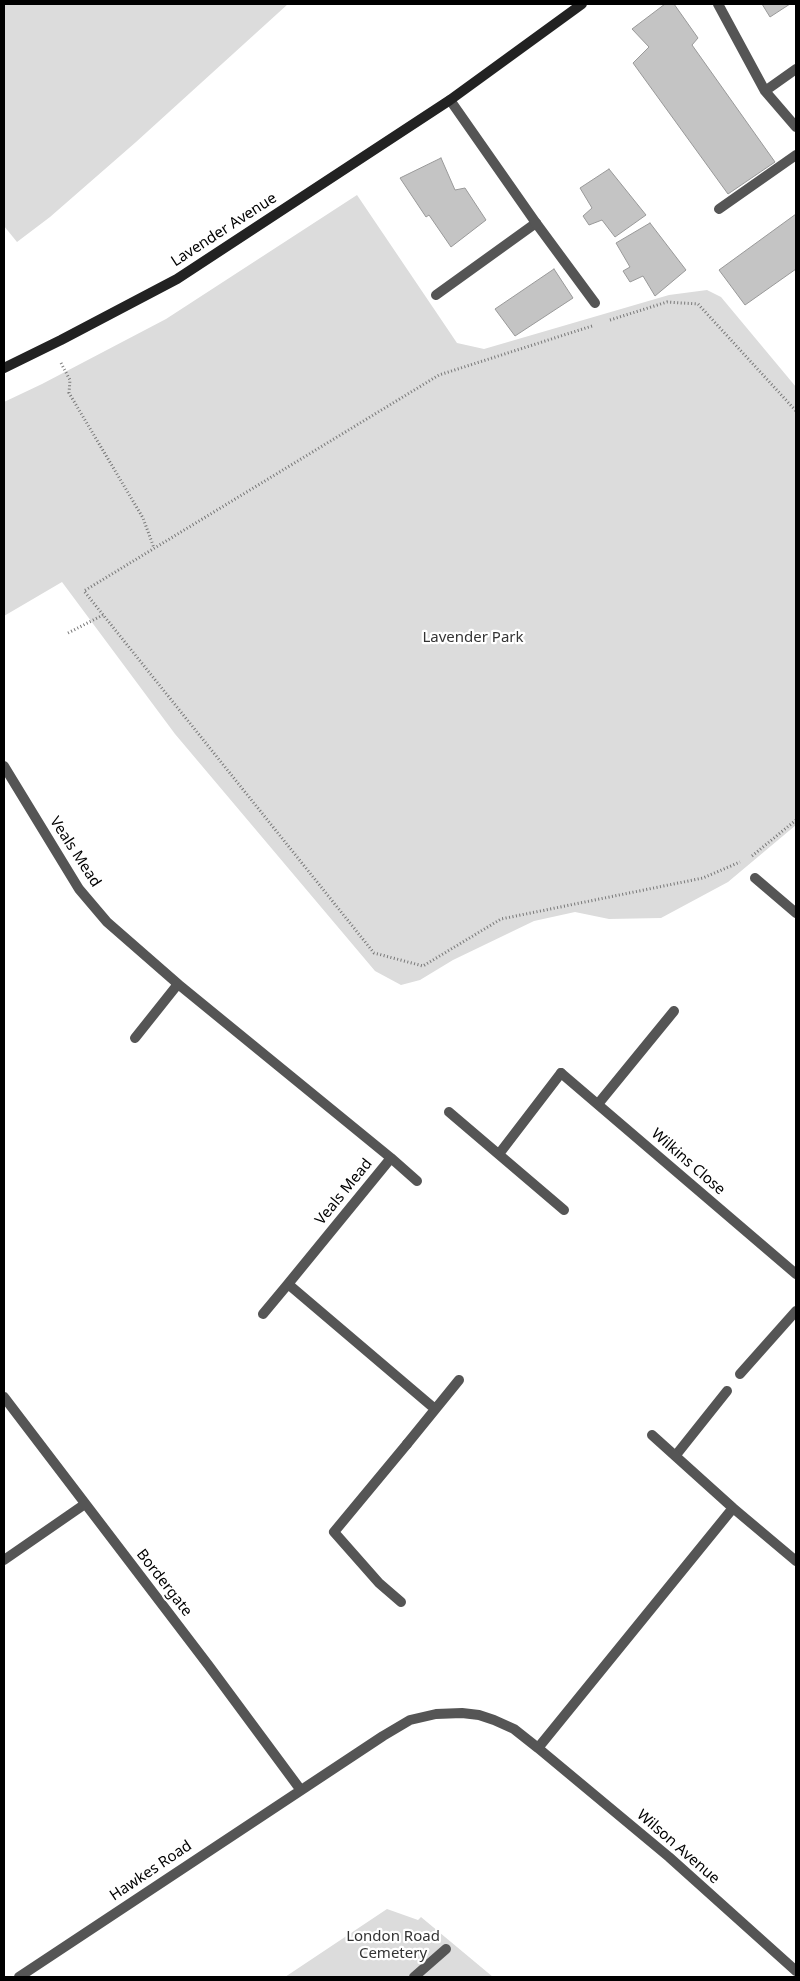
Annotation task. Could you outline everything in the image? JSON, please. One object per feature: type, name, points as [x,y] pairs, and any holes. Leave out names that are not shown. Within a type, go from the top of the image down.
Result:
[{"type":"street","name":"Lavender Avenue","points":[[4,368],[177,279],[450,100],[582,4]]},
{"type":"street","points":[[718,4],[765,91],[796,126]]},
{"type":"street","points":[[765,91],[796,69]]},
{"type":"street","points":[[450,100],[536,223],[596,303]]},
{"type":"street","points":[[719,209],[796,155]]},
{"type":"street","points":[[436,294],[536,223]]},
{"type":"street","name":"Veals Mead","points":[[4,766],[79,889],[107,922],[178,984],[298,1080],[391,1158],[263,1314]]},
{"type":"street","points":[[755,878],[796,913]]},
{"type":"street","points":[[135,1038],[178,984]]},
{"type":"street","points":[[598,1104],[674,1011]]},
{"type":"street","name":"Wilkins Close","points":[[499,1154],[561,1073],[796,1274]]},
{"type":"street","points":[[449,1112],[564,1210]]},
{"type":"street","points":[[391,1158],[417,1181]]},
{"type":"street","points":[[288,1284],[435,1409]]},
{"type":"street","points":[[740,1374],[796,1311]]},
{"type":"street","points":[[401,1602],[379,1583],[334,1532],[459,1380]]},
{"type":"street","points":[[676,1455],[727,1391]]},
{"type":"street","name":"Bordergate","points":[[4,1397],[209,1666],[300,1790]]},
{"type":"street","points":[[652,1435],[733,1508],[796,1561]]},
{"type":"street","points":[[4,1560],[85,1504]]},
{"type":"street","points":[[538,1748],[733,1508]]},
{"type":"street","name":"Wilson Avenue","points":[[300,1790],[410,1720],[436,1714],[462,1713],[494,1720],[514,1729],[538,1748],[669,1857],[796,1971]]},
{"type":"street","name":"Hawkes Road","points":[[19,1977],[300,1790]]},
{"type":"street","points":[[414,1977],[446,1949]]},
{"type":"path","points":[[796,411],[698,304],[668,302],[439,375],[84,591],[374,954],[423,966],[501,919],[703,878],[753,856],[796,820]]},
{"type":"path","points":[[51,345],[70,380],[69,393],[143,518],[154,548]]},
{"type":"path","points":[[68,633],[103,615]]},
{"type":"green space","points":[[4,4],[288,4],[136,142],[50,217],[17,242],[4,226]]},
{"type":"green space","name":"Lavender Park","points":[[357,195],[457,343],[484,349],[669,295],[707,290],[721,297],[796,387],[796,825],[728,882],[661,918],[609,919],[575,912],[534,921],[453,960],[420,980],[401,985],[375,971],[175,734],[62,582],[4,616],[4,402],[166,319]]},
{"type":"green space","name":"London Road Cemetery","points":[[387,1909],[418,1920],[421,1917],[493,1977],[285,1977]]},
{"type":"building","points":[[665,4],[674,4],[698,38],[692,45],[775,162],[728,194],[633,63],[649,47],[632,29]]},
{"type":"building","points":[[762,4],[790,4],[770,17]]},
{"type":"building","points":[[441,158],[455,190],[465,188],[486,220],[451,247],[429,215],[426,217],[400,178]]},
{"type":"building","points":[[609,169],[646,215],[615,237],[602,220],[589,225],[583,216],[592,208],[580,188]]},
{"type":"building","points":[[796,214],[796,269],[745,305],[719,270]]},
{"type":"building","points":[[650,223],[686,270],[655,296],[643,276],[630,282],[623,271],[630,267],[616,243]]},
{"type":"building","points":[[554,269],[573,298],[515,336],[495,309]]}]
